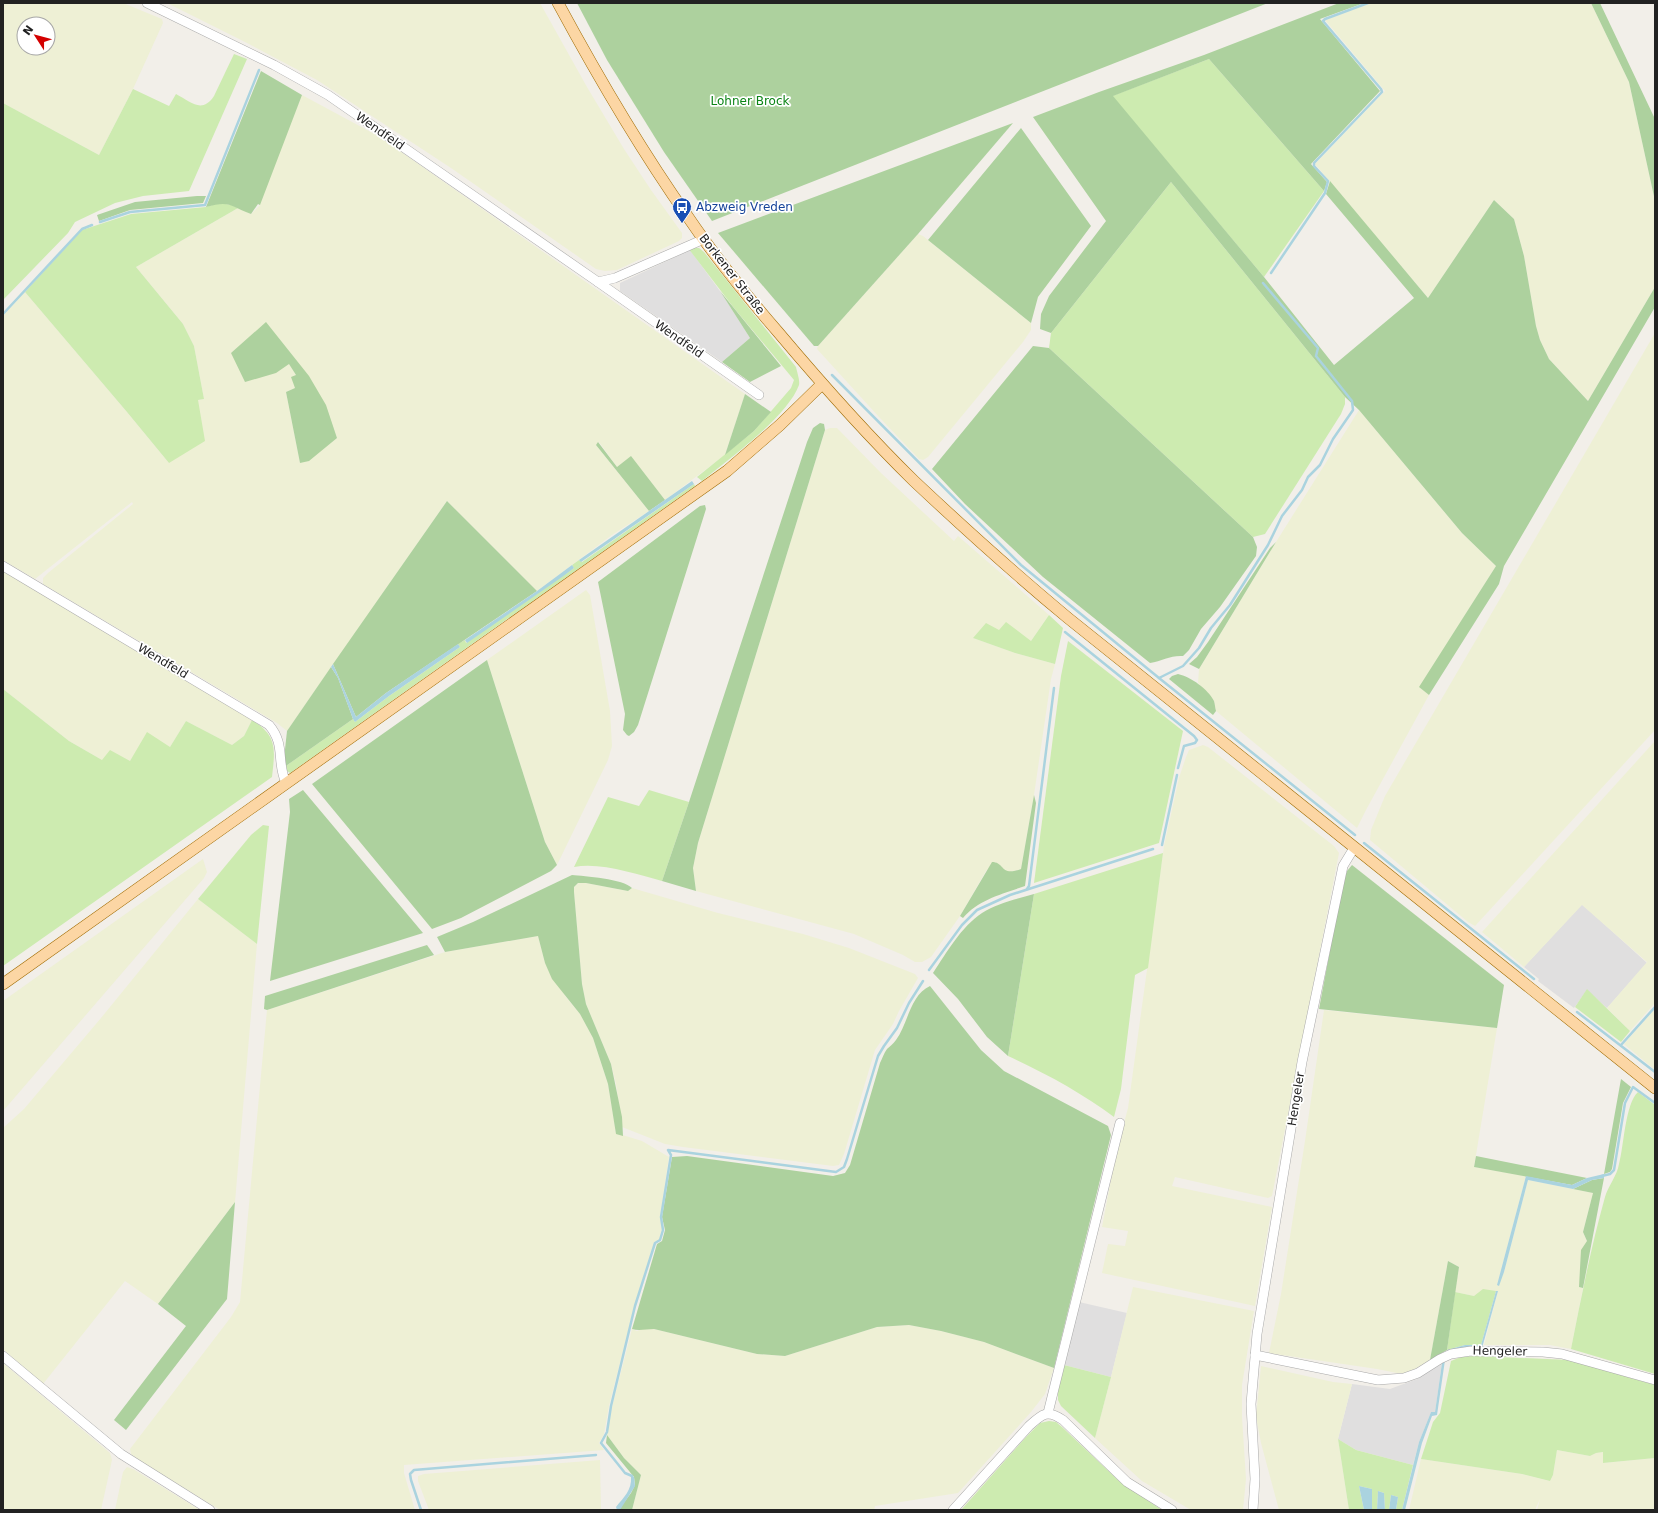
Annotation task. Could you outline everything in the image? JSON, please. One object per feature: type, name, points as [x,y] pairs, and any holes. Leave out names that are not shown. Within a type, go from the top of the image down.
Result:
[{"type":"main road","name":"Borkener Straße","points":[[558,3],[620,113],[671,192],[704,239],[749,298],[822,384],[913,480],[1006,566],[1068,618],[1655,1088]]},
{"type":"main road","points":[[3,984],[727,471],[775,430],[822,384]]},
{"type":"street","name":"Wendfeld","points":[[147,3],[274,65],[328,95],[759,395]]},
{"type":"street","points":[[598,282],[616,278],[704,239]]},
{"type":"street","name":"Wendfeld","points":[[3,566],[268,724],[276,733],[279,742],[281,772],[286,783]]},
{"type":"street","name":"Hengeler","points":[[1253,1510],[1255,1479],[1251,1404],[1257,1334],[1302,1062],[1343,866],[1354,848]]},
{"type":"street","points":[[1048,1413],[1120,1123]]},
{"type":"street","name":"Hengeler","points":[[1255,1355],[1378,1380],[1393,1380],[1411,1376],[1440,1359],[1461,1351],[1551,1352],[1655,1380]]},
{"type":"street","points":[[3,1356],[121,1454],[210,1510]]},
{"type":"street","points":[[954,1510],[1029,1426],[1040,1415],[1048,1413],[1055,1414],[1063,1420],[1127,1482],[1172,1510]]},
{"type":"shaded area","points":[[690,250],[720,291],[750,338],[722,362],[620,291],[620,283]]},
{"type":"shaded area","points":[[1582,904],[1647,963],[1607,1008],[1587,990],[1574,1008],[1538,981],[1539,979],[1524,967]]},
{"type":"shaded area","points":[[1079,1302],[1127,1313],[1111,1377],[1064,1365]]},
{"type":"shaded area","points":[[1442,1363],[1435,1412],[1431,1412],[1419,1442],[1413,1465],[1356,1450],[1338,1439],[1352,1384],[1390,1389],[1417,1379]]},
{"type":"green space","points":[[3,3],[123,3],[162,19],[163,23],[133,89],[99,155],[3,103]]},
{"type":"green space","points":[[167,3],[540,3],[624,149],[682,233],[682,238],[679,241],[617,270],[605,271],[596,269],[451,168],[317,80]]},
{"type":"green space","name":"Lohner Brock","points":[[577,3],[1268,3],[712,221],[664,152],[607,60]]},
{"type":"green space","points":[[1339,3],[1364,3],[1320,19],[1380,91],[1311,164],[1327,182],[1324,191],[1209,59],[1113,96],[1264,277],[1334,365],[1414,298],[1326,194],[1330,181],[1428,298],[1494,200],[1514,219],[1524,256],[1536,326],[1540,340],[1549,359],[1588,401],[1655,287],[1655,307],[1504,566],[1499,584],[1429,695],[1419,687],[1496,566],[1462,533],[1359,410],[1345,397],[1171,182],[1051,333],[1040,329],[1041,314],[1049,296],[1106,221],[1033,117],[1204,55]]},
{"type":"green space","points":[[1372,3],[1591,3],[1629,82],[1655,201],[1655,287],[1588,401],[1549,359],[1540,340],[1536,326],[1524,256],[1514,219],[1494,200],[1428,298],[1315,164],[1385,91],[1325,20]]},
{"type":"green space","points":[[1591,3],[1600,3],[1655,119],[1655,201],[1629,82]]},
{"type":"green space","points":[[234,54],[247,59],[189,191],[143,196],[115,203],[75,222],[68,233],[3,300],[3,103],[99,155],[133,89],[169,106],[176,94],[196,105],[205,104],[214,96]]},
{"type":"green space","points":[[1209,59],[1324,191],[1264,277],[1112,96]]},
{"type":"green space","points":[[261,71],[302,95],[260,205],[258,204],[251,214],[234,206],[225,204],[206,207]]},
{"type":"green space","points":[[302,95],[380,137],[745,394],[725,455],[665,500],[631,457],[617,467],[599,442],[596,445],[649,511],[612,535],[537,591],[447,501],[287,731],[277,723],[43,584],[43,578],[48,573],[133,504],[132,502],[35,579],[3,560],[3,316],[25,292],[169,463],[198,400],[204,399],[194,346],[183,324],[136,267],[238,208],[251,214],[260,205],[258,204]],"holes":[[[289,363],[333,428],[337,438],[300,463],[286,392],[295,388],[296,375]]]},
{"type":"green space","points":[[1013,123],[918,234],[818,346],[814,346],[718,233]]},
{"type":"green space","points":[[1021,128],[1091,226],[1038,297],[1031,323],[928,240]]},
{"type":"green space","points":[[1171,182],[1345,397],[1345,404],[1341,414],[1265,534],[1253,537],[1049,348],[1051,333]]},
{"type":"green space","points":[[206,196],[203,203],[130,210],[99,221],[97,215],[135,202]]},
{"type":"green space","points":[[219,203],[232,205],[238,208],[136,267],[183,324],[194,346],[204,399],[198,400],[205,441],[169,463],[25,292],[82,230],[131,214],[206,207]]},
{"type":"green space","points":[[918,234],[923,236],[1031,323],[1031,330],[1023,342],[928,457],[923,460],[919,459],[817,349],[818,346]]},
{"type":"green space","points":[[688,248],[699,248],[704,252],[796,367],[799,381],[799,385],[793,397],[783,410],[756,437],[702,481],[697,477],[754,431],[791,388],[794,380],[734,308]]},
{"type":"green space","points":[[720,291],[781,366],[750,382],[722,362],[750,338]]},
{"type":"green space","points":[[266,322],[309,376],[326,405],[337,438],[309,461],[300,463],[286,392],[295,388],[291,377],[296,375],[289,364],[276,373],[245,382],[231,353]]},
{"type":"green space","points":[[1655,333],[1655,730],[1475,926],[1468,922],[1370,840],[1371,830],[1385,796]]},
{"type":"green space","points":[[1033,346],[1049,348],[1253,537],[1257,547],[1256,556],[1220,607],[1201,629],[1189,650],[1183,656],[1174,656],[1150,663],[1043,577],[965,504],[932,469]]},
{"type":"green space","points":[[745,394],[771,412],[754,431],[725,455]]},
{"type":"green space","points":[[1359,410],[1462,533],[1496,566],[1420,687],[1429,695],[1357,828],[1216,711],[1214,701],[1198,683],[1199,669],[1276,542]]},
{"type":"green space","points":[[820,423],[824,424],[825,430],[698,843],[693,868],[696,891],[662,881],[807,442],[813,428]]},
{"type":"green space","points":[[837,428],[881,473],[954,541],[958,536],[1049,615],[1031,641],[999,630],[973,638],[1015,653],[1055,664],[1051,679],[1034,795],[1021,869],[1007,872],[995,862],[986,871],[960,916],[931,957],[922,962],[915,962],[903,955],[854,934],[696,891],[693,868],[698,843],[825,430]]},
{"type":"green space","points":[[598,442],[617,467],[631,456],[665,500],[649,511],[596,445]]},
{"type":"green space","points":[[694,484],[695,486],[290,773],[283,768],[353,719],[355,722],[389,696],[460,647],[458,644],[465,640],[466,643],[574,568],[572,565],[579,560],[582,562]]},
{"type":"green space","points":[[447,501],[537,591],[386,693],[356,717],[333,664]]},
{"type":"green space","points":[[705,505],[706,509],[638,725],[634,732],[629,736],[623,730],[625,714],[598,582],[700,506]]},
{"type":"green space","points":[[1276,542],[1199,669],[1189,664],[1197,657],[1208,642],[1270,548]]},
{"type":"green space","points":[[3,571],[252,720],[244,736],[232,745],[186,721],[170,747],[133,757],[130,761],[102,760],[69,741],[3,689]]},
{"type":"green space","points":[[586,590],[590,595],[610,711],[612,746],[608,760],[557,865],[545,842],[487,660]]},
{"type":"green space","points":[[1049,615],[1063,628],[1055,664],[1015,653],[973,638],[986,623],[999,630],[1006,622],[1031,641]]},
{"type":"green space","points":[[1068,641],[1183,731],[1159,843],[1034,883],[1061,676]]},
{"type":"green space","points":[[487,660],[545,842],[557,865],[551,871],[461,918],[432,929],[312,784]]},
{"type":"green space","points":[[331,667],[338,678],[353,719],[283,768],[287,731]]},
{"type":"green space","points":[[1178,674],[1194,681],[1208,692],[1214,702],[1216,711],[1213,715],[1169,679]]},
{"type":"green space","points":[[3,689],[69,741],[102,760],[110,750],[130,761],[147,732],[170,747],[186,721],[232,745],[244,736],[252,720],[267,732],[271,738],[274,751],[272,777],[3,966]]},
{"type":"green space","points":[[1655,741],[1655,1003],[1630,1031],[1607,1008],[1647,962],[1582,905],[1524,967],[1482,932]]},
{"type":"green space","points":[[1203,745],[1208,747],[1334,846],[1339,853],[1272,1196],[1268,1198],[1175,1177],[1172,1186],[1272,1207],[1255,1306],[1102,1273],[1108,1244],[1125,1246],[1128,1231],[1102,1227],[1116,1153],[1128,1108],[1164,846],[1179,778],[1186,757],[1189,750]]},
{"type":"green space","points":[[303,790],[423,933],[270,981],[290,812],[289,799]]},
{"type":"green space","points":[[649,790],[689,802],[662,881],[607,867],[574,867],[608,797],[639,806]]},
{"type":"green space","points":[[1034,795],[1036,803],[1025,886],[976,906],[963,918],[960,916],[992,862],[999,864],[1009,871],[1021,869]]},
{"type":"green space","points":[[263,825],[269,826],[257,944],[198,899],[251,835]]},
{"type":"green space","points":[[1163,853],[1148,968],[1135,975],[1121,1089],[1114,1117],[1063,1084],[1008,1056],[1034,894]]},
{"type":"green space","points":[[203,859],[207,872],[204,878],[3,1111],[3,1001]]},
{"type":"green space","points":[[1352,865],[1504,985],[1497,1028],[1319,1009],[1342,886],[1347,871]]},
{"type":"green space","points":[[572,875],[613,880],[621,882],[632,888],[628,891],[586,883],[578,883],[574,887],[582,984],[586,1004],[611,1064],[622,1117],[623,1136],[616,1134],[608,1084],[593,1038],[580,1014],[552,979],[545,963],[538,936],[445,952],[437,937],[473,922]]},
{"type":"green space","points":[[578,883],[586,883],[628,891],[632,888],[718,913],[803,934],[849,948],[915,974],[918,978],[893,1024],[875,1050],[844,1154],[839,1165],[833,1166],[665,1144],[622,1127],[616,1084],[611,1064],[586,1004],[582,984],[574,892],[574,887]]},
{"type":"green space","points":[[1034,894],[1008,1056],[987,1037],[958,999],[933,973],[955,940],[974,919],[994,907]]},
{"type":"green space","points":[[198,899],[257,944],[235,1202],[158,1304],[125,1281],[43,1384],[3,1349],[3,1128],[24,1109],[101,1018]]},
{"type":"green space","points":[[538,936],[545,963],[566,997],[580,1014],[593,1038],[608,1084],[616,1133],[642,1141],[669,1157],[660,1217],[662,1229],[659,1240],[654,1242],[634,1307],[609,1406],[604,1434],[599,1443],[604,1450],[404,1465],[404,1473],[415,1510],[220,1510],[137,1459],[131,1454],[130,1449],[231,1317],[240,1302],[267,1010],[445,952]]},
{"type":"green space","points":[[427,945],[434,955],[267,1010],[264,1009],[265,996]]},
{"type":"green space","points":[[930,986],[981,1050],[1004,1071],[1108,1126],[1111,1135],[1054,1368],[984,1342],[941,1331],[909,1325],[877,1327],[785,1356],[757,1354],[654,1329],[632,1329],[657,1244],[662,1241],[665,1230],[662,1217],[672,1157],[687,1156],[833,1176],[845,1173],[850,1165],[883,1056],[900,1033],[918,996],[923,990]]},
{"type":"green space","points":[[1587,989],[1630,1031],[1621,1042],[1575,1007]]},
{"type":"green space","points":[[1655,1009],[1655,1070],[1624,1044]]},
{"type":"green space","points":[[1324,1010],[1497,1028],[1474,1167],[1526,1176],[1497,1285],[1504,1272],[1528,1180],[1593,1193],[1583,1232],[1587,1241],[1579,1287],[1583,1288],[1571,1349],[1550,1345],[1484,1345],[1498,1291],[1474,1296],[1455,1292],[1459,1267],[1448,1261],[1430,1360],[1408,1373],[1397,1373],[1269,1353],[1281,1294]]},
{"type":"green space","points":[[1621,1079],[1631,1087],[1623,1103],[1612,1169],[1610,1172],[1604,1174]]},
{"type":"green space","points":[[1638,1092],[1655,1105],[1655,1374],[1571,1349],[1586,1273],[1600,1216],[1606,1193],[1618,1168],[1630,1106]]},
{"type":"green space","points":[[1476,1156],[1587,1178],[1572,1185],[1474,1167]]},
{"type":"green space","points":[[1604,1178],[1583,1288],[1579,1287],[1581,1250],[1587,1241],[1583,1232],[1593,1193],[1573,1189],[1592,1180]]},
{"type":"green space","points":[[235,1202],[227,1299],[126,1430],[114,1420],[186,1326],[158,1304]]},
{"type":"green space","points":[[1448,1261],[1459,1267],[1447,1350],[1430,1360]]},
{"type":"green space","points":[[1133,1287],[1254,1311],[1242,1385],[1242,1417],[1246,1479],[1243,1510],[1191,1510],[1142,1481],[1095,1438]]},
{"type":"green space","points":[[1483,1289],[1496,1291],[1481,1345],[1465,1345],[1447,1350],[1455,1292],[1474,1296]]},
{"type":"green space","points":[[909,1325],[941,1331],[984,1342],[1054,1368],[1045,1394],[1031,1412],[958,1493],[875,1506],[874,1510],[632,1510],[641,1475],[624,1458],[607,1435],[612,1407],[632,1329],[637,1331],[644,1328],[654,1329],[757,1354],[785,1356],[877,1327]]},
{"type":"green space","points":[[1475,1356],[1570,1360],[1655,1385],[1655,1458],[1603,1463],[1603,1452],[1590,1456],[1557,1450],[1553,1475],[1550,1481],[1522,1474],[1421,1459],[1433,1422],[1440,1413],[1451,1361],[1461,1357]]},
{"type":"green space","points":[[3,1363],[110,1453],[112,1460],[101,1510],[3,1510]]},
{"type":"green space","points":[[1064,1365],[1111,1377],[1095,1438],[1061,1406],[1058,1400],[1058,1390]]},
{"type":"green space","points":[[1261,1366],[1333,1382],[1352,1384],[1338,1439],[1349,1510],[1279,1510],[1261,1443],[1256,1417]]},
{"type":"green space","points":[[1049,1421],[1056,1422],[1062,1427],[1119,1481],[1162,1510],[961,1510],[1026,1437],[1040,1423]]},
{"type":"green space","points":[[607,1435],[624,1458],[641,1475],[632,1510],[620,1510],[620,1508],[635,1485],[634,1477],[606,1443]]},
{"type":"green space","points":[[1338,1439],[1356,1450],[1413,1465],[1402,1510],[1396,1510],[1398,1497],[1391,1495],[1389,1510],[1385,1510],[1384,1493],[1378,1491],[1377,1510],[1372,1510],[1372,1489],[1359,1486],[1364,1510],[1349,1510]]},
{"type":"green space","points":[[1557,1450],[1590,1456],[1603,1452],[1604,1463],[1655,1458],[1655,1510],[1537,1510],[1540,1499],[1535,1510],[1409,1510],[1421,1459],[1522,1474],[1550,1481],[1553,1475]]},
{"type":"green space","points":[[600,1460],[601,1510],[429,1510],[418,1481],[418,1476],[424,1474]]},
{"type":"green space","points":[[127,1467],[133,1469],[200,1510],[115,1510],[123,1472]]},
{"type":"water","points":[[692,481],[694,484],[581,562],[579,560]]},
{"type":"water","points":[[572,565],[574,568],[562,577],[467,643],[465,640],[537,591]]},
{"type":"water","points":[[458,644],[460,647],[389,696],[355,722],[338,678],[331,667],[333,664],[356,717],[386,693]]},
{"type":"water","points":[[1604,1174],[1604,1178],[1592,1180],[1573,1189],[1528,1180],[1504,1272],[1499,1286],[1497,1285],[1526,1176],[1572,1185],[1587,1178]]},
{"type":"water","points":[[1496,1291],[1498,1291],[1482,1348],[1447,1353],[1447,1350],[1465,1345],[1481,1345]]},
{"type":"water","points":[[1445,1360],[1437,1415],[1432,1416],[1422,1443],[1405,1510],[1402,1510],[1419,1442],[1431,1412],[1435,1412],[1442,1363]]},
{"type":"water","points":[[631,1477],[634,1477],[635,1486],[620,1510],[617,1510],[616,1507],[629,1490]]},
{"type":"water","points":[[1359,1486],[1372,1489],[1372,1510],[1364,1510]]},
{"type":"water","points":[[1378,1491],[1384,1493],[1385,1510],[1377,1510]]},
{"type":"water","points":[[1391,1495],[1398,1497],[1396,1510],[1389,1510]]},
{"type":"waterway","points":[[1271,273],[1325,193],[1328,181],[1314,166],[1314,163],[1382,92],[1323,21],[1368,3]]},
{"type":"waterway","points":[[100,222],[130,212],[205,205],[259,70]]},
{"type":"waterway","points":[[3,314],[82,229],[92,225]]},
{"type":"waterway","points":[[832,375],[1021,565],[1159,678],[1183,666],[1199,648],[1211,628],[1230,605],[1268,545],[1282,516],[1302,490],[1308,477],[1320,465],[1333,439],[1353,410],[1352,401],[1316,356],[1318,348],[1263,283]]},
{"type":"waterway","points":[[1065,632],[1194,736],[1197,740],[1195,743],[1184,746],[1178,768]]},
{"type":"waterway","points":[[1159,678],[1355,835]]},
{"type":"waterway","points":[[1027,889],[1029,886],[1054,688]]},
{"type":"waterway","points":[[1162,845],[1177,775]]},
{"type":"waterway","points":[[1364,843],[1534,979]]},
{"type":"waterway","points":[[929,970],[962,925],[977,910],[1010,895],[1153,849]]},
{"type":"waterway","points":[[633,1480],[632,1476],[625,1473],[601,1443],[607,1432],[611,1406],[635,1306],[655,1243],[660,1240],[663,1230],[661,1217],[671,1155],[668,1150],[836,1172],[844,1167],[878,1056],[897,1028],[909,1003],[923,981]]},
{"type":"waterway","points":[[1621,1045],[1655,1007]]},
{"type":"waterway","points":[[1577,1012],[1655,1072]]},
{"type":"waterway","points":[[1602,1176],[1610,1174],[1614,1170],[1625,1103],[1633,1087],[1655,1103]]},
{"type":"waterway","points":[[421,1510],[411,1480],[410,1474],[414,1470],[596,1455]]},
{"type":"place","name":"Abzweig Vreden","points":[[682,224]]}]
